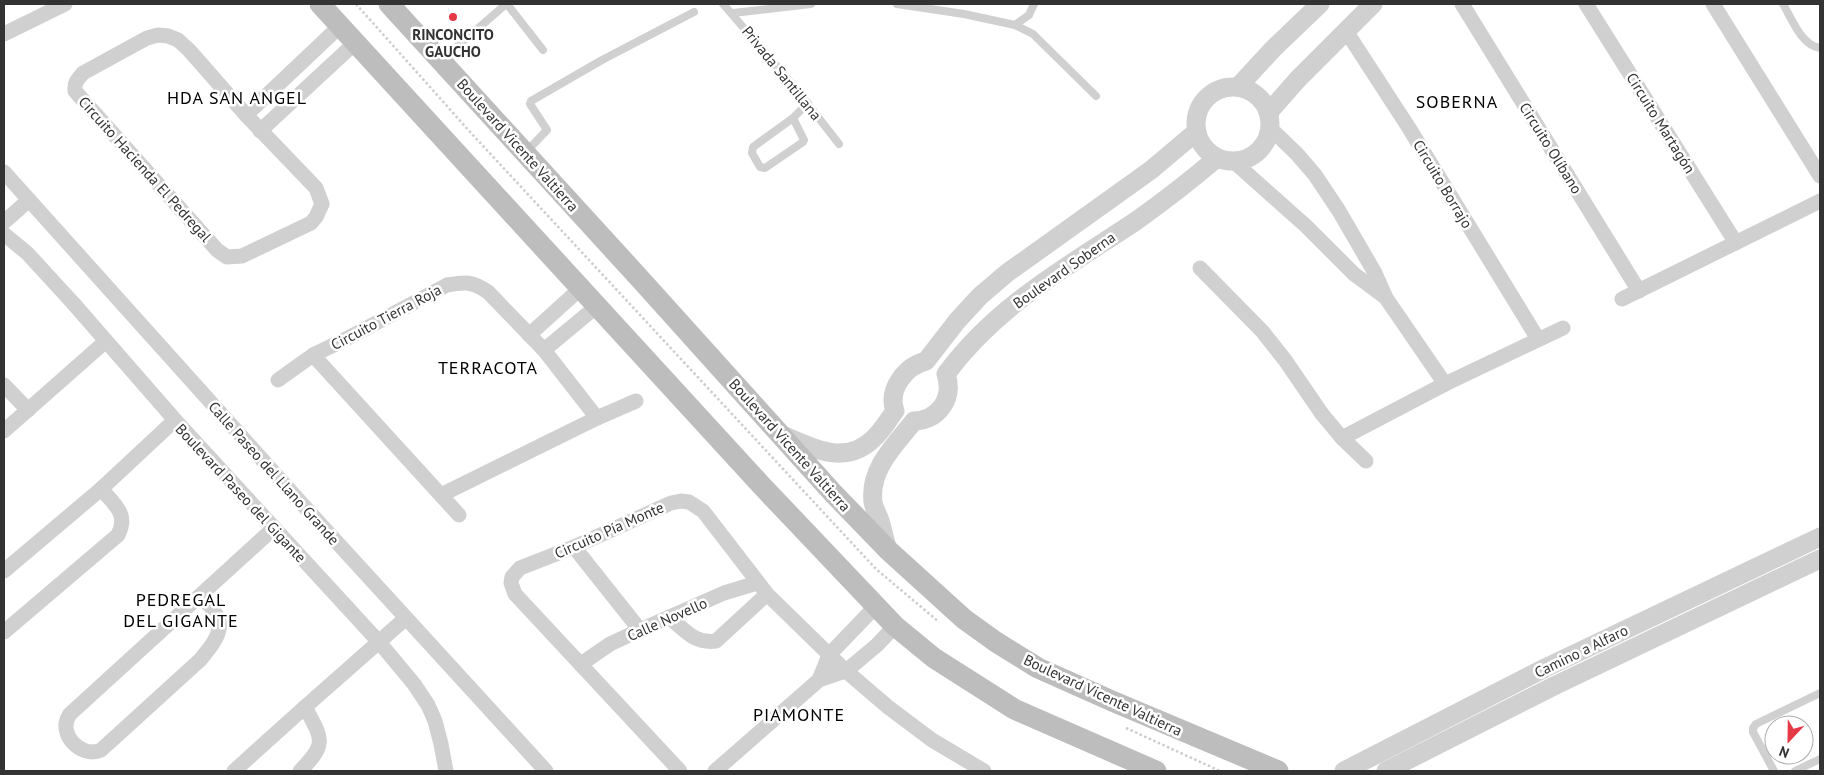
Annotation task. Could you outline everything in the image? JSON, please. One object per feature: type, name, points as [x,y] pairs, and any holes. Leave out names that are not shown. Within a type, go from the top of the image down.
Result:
[{"type":"main road","points":[[320,4],[875,607],[895,626],[934,658],[1014,709],[1156,771]]},
{"type":"main road","name":"Boulevard Vicente Valtierra","points":[[389,4],[642,281],[778,434],[888,550],[964,619],[996,642],[1038,668],[1260,767],[1278,771]]},
{"type":"street","points":[[4,34],[65,4]]},
{"type":"street","points":[[1238,87],[1273,49],[1320,4]]},
{"type":"street","points":[[1225,160],[1247,159],[1258,152],[1266,142],[1270,121],[1346,31],[1373,4]]},
{"type":"street","name":"Circuito Olíbano","points":[[1462,4],[1639,292]]},
{"type":"street","name":"Circuito Martagón","points":[[1586,4],[1736,243]]},
{"type":"street","points":[[1714,4],[1820,176]]},
{"type":"street","points":[[246,115],[340,26]]},
{"type":"street","name":"Circuito Borrajo","points":[[1346,31],[1409,128],[1538,339]]},
{"type":"street","name":"Circuito Hacienda El Pedregal","points":[[168,36],[178,40],[189,50],[246,115],[316,188],[322,204],[311,223],[242,256],[227,257],[217,250],[86,103],[76,91],[74,85],[83,73],[147,38],[168,36]]},
{"type":"street","points":[[260,130],[355,43]]},
{"type":"street","points":[[1386,298],[1354,274],[1306,226],[1248,176],[1225,160],[1208,152],[1196,132],[1197,114],[1205,98],[1215,91],[1226,87],[1238,87],[1252,91],[1262,100],[1270,121],[1316,175],[1375,274],[1386,298],[1445,384]]},
{"type":"street","name":"Boulevard Soberna","points":[[895,411],[893,398],[900,380],[908,369],[926,361],[957,321],[980,296],[1014,268],[1152,170],[1196,132]]},
{"type":"street","name":"Boulevard Soberna","points":[[946,374],[961,354],[1002,314],[1026,294],[1225,160]]},
{"type":"street","name":"Calle Paseo del Llano Grande","points":[[4,172],[546,771]]},
{"type":"street","points":[[4,222],[28,200]]},
{"type":"street","points":[[1622,299],[1820,202]]},
{"type":"street","name":"Boulevard Paseo del Gigante","points":[[4,234],[27,253],[175,420],[379,642],[414,684],[428,706],[434,721],[446,771]]},
{"type":"street","points":[[1200,268],[1262,331],[1322,414],[1342,438],[1366,460]]},
{"type":"street","name":"Circuito Tierra Roja","points":[[278,380],[313,355],[447,285],[464,282],[477,285],[488,292],[544,350],[597,418]]},
{"type":"street","points":[[529,335],[581,288]]},
{"type":"street","points":[[544,350],[597,306]]},
{"type":"street","points":[[1342,438],[1445,384],[1563,328]]},
{"type":"street","points":[[4,431],[106,341]]},
{"type":"street","name":"Circuito Tierra Roja","points":[[313,355],[459,515]]},
{"type":"street","points":[[778,434],[818,450],[838,454],[863,447],[874,438],[895,411],[908,420],[914,421],[922,421],[931,417],[940,409],[950,391],[950,382],[942,369],[926,361]]},
{"type":"street","points":[[4,385],[28,410]]},
{"type":"street","points":[[442,495],[636,400]]},
{"type":"street","points":[[4,571],[101,489],[175,420]]},
{"type":"street","points":[[888,550],[881,523],[873,503],[872,486],[885,457],[914,421]]},
{"type":"street","points":[[4,632],[118,535],[122,526],[120,512],[101,489]]},
{"type":"street","name":"Circuito Pía Monte","points":[[680,771],[514,594],[511,583],[512,577],[520,568],[574,547],[671,503],[681,501],[689,502],[703,511],[762,589],[846,671],[888,707],[932,740],[977,770]]},
{"type":"street","points":[[201,596],[218,616],[220,625],[212,645],[200,660],[101,750],[91,752],[80,749],[69,739],[66,732],[66,720],[70,714],[274,528]]},
{"type":"street","name":"Camino a Alfaro","points":[[1344,771],[1545,668],[1820,537]]},
{"type":"street","points":[[574,547],[640,630]]},
{"type":"street","name":"Camino a Alfaro","points":[[1395,769],[1556,684],[1820,559]]},
{"type":"street","points":[[669,618],[695,639],[706,643],[716,641],[762,589]]},
{"type":"street","name":"Calle Novello","points":[[581,664],[610,644],[724,593],[762,589]]},
{"type":"street","points":[[819,680],[829,654],[875,607]]},
{"type":"street","points":[[234,771],[406,618]]},
{"type":"street","points":[[715,771],[819,680],[846,671],[877,645],[895,626]]},
{"type":"street","points":[[300,771],[313,758],[320,742],[320,734],[304,707]]},
{"type":"lane","points":[[442,61],[507,4],[543,50]]},
{"type":"lane","name":"Privada Santillana","points":[[724,4],[839,144]]},
{"type":"lane","points":[[733,13],[812,4]]},
{"type":"lane","points":[[897,4],[964,14],[1015,25],[1033,34],[1096,96]]},
{"type":"lane","points":[[1015,25],[1029,16],[1034,4]]},
{"type":"lane","points":[[1783,4],[1804,39],[1813,47],[1820,48]]},
{"type":"lane","points":[[525,152],[547,130],[530,104],[531,101],[602,60],[694,12]]},
{"type":"lane","points":[[793,118],[804,142],[765,168],[760,167],[752,153],[753,147],[793,118],[808,104]]},
{"type":"lane","points":[[1774,771],[1753,732],[1753,728],[1756,724],[1820,693]]},
{"type":"lane","points":[[1795,771],[1820,759]]},
{"type":"place","name":"RINCONCITO GAUCHO","points":[[453,17]]},
{"type":"district","name":"HDA SAN ANGEL","points":[[237,97]]},
{"type":"district","name":"SOBERNA","points":[[1457,101]]},
{"type":"district","name":"TERRACOTA","points":[[488,367]]},
{"type":"district","name":"PEDREGAL DEL GIGANTE","points":[[181,609]]},
{"type":"district","name":"PIAMONTE","points":[[799,714]]}]
